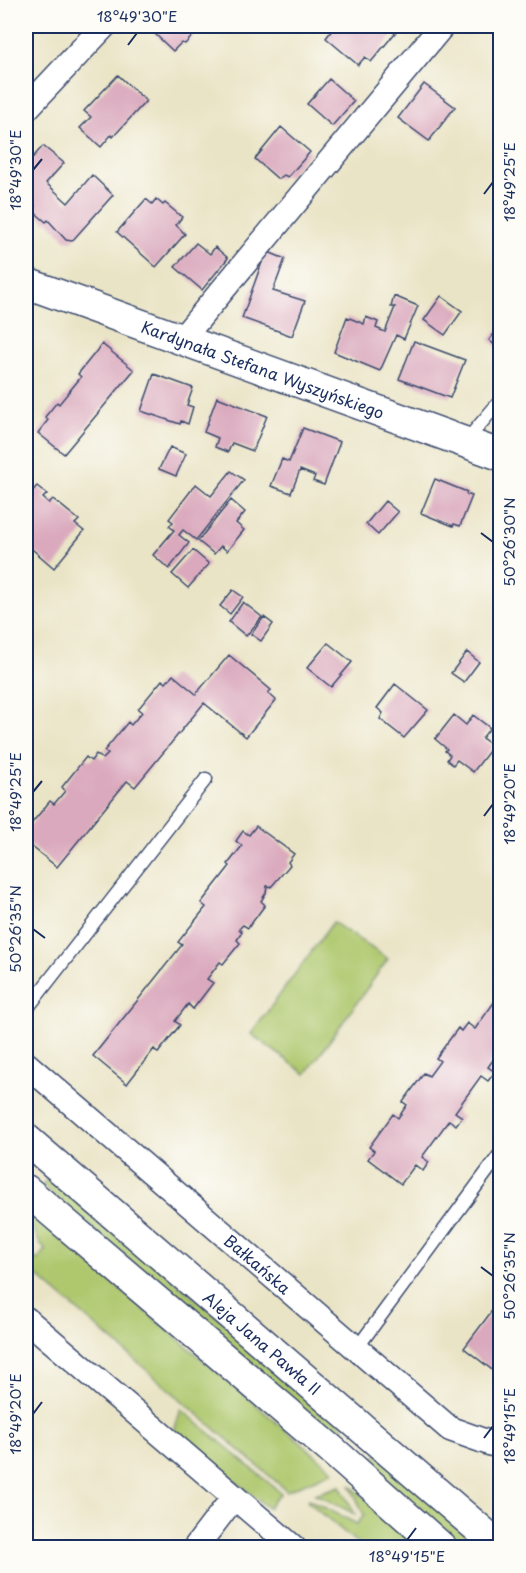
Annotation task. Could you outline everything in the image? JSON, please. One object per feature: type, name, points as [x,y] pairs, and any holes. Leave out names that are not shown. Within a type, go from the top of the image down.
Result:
[{"type":"street","points":[[26,109],[104,26]]},
{"type":"street","points":[[181,340],[442,26]]},
{"type":"street","name":"Kardynała Stefana Wyszyńskiego","points":[[26,283],[501,455]]},
{"type":"street","name":"Bałkańska","points":[[26,1064],[450,1429],[498,1446]]},
{"type":"street","name":"Aleja Jana Pawła II","points":[[26,1139],[501,1547]]},
{"type":"street","points":[[26,1190],[325,1444],[442,1548]]},
{"type":"street","points":[[26,1319],[294,1548]]},
{"type":"street","points":[[195,1548],[234,1497]]},
{"type":"lane","points":[[466,442],[501,401]]},
{"type":"lane","points":[[26,1010],[206,779]]},
{"type":"lane","points":[[357,1348],[501,1154]]},
{"type":"green space","points":[[333,922],[388,959],[306,1074],[251,1034]]},
{"type":"green space","points":[[51,1175],[344,1426],[335,1436],[42,1185]]},
{"type":"green space","points":[[26,1210],[334,1471],[287,1491],[26,1266],[26,1252],[38,1260],[46,1250],[40,1244]]},
{"type":"green space","points":[[181,1409],[281,1493],[268,1508],[174,1431]]},
{"type":"green space","points":[[377,1454],[485,1547],[462,1547],[367,1465]]},
{"type":"green space","points":[[350,1485],[422,1547],[362,1547],[307,1501],[308,1499],[357,1524],[364,1515]]},
{"type":"green space","points":[[340,1486],[355,1514],[315,1494]]},
{"type":"building","points":[[160,26],[202,26],[185,44],[181,43],[173,51],[154,33]]},
{"type":"building","points":[[335,26],[400,27],[371,62],[365,57],[358,65],[326,38]]},
{"type":"building","points":[[118,75],[146,101],[101,147],[80,128],[91,117],[84,111]]},
{"type":"building","points":[[329,79],[354,101],[332,126],[307,104]]},
{"type":"building","points":[[424,84],[455,107],[429,141],[398,118]]},
{"type":"building","points":[[281,127],[310,152],[288,177],[284,175],[278,179],[255,159]]},
{"type":"building","points":[[43,146],[64,163],[46,183],[68,203],[92,175],[113,195],[72,241],[66,240],[48,220],[46,222],[32,210],[35,206],[30,202],[26,207],[26,165]]},
{"type":"building","points":[[146,199],[152,204],[156,199],[163,205],[165,203],[182,217],[176,225],[185,234],[156,267],[117,232]]},
{"type":"building","points":[[196,243],[210,254],[215,247],[228,258],[202,290],[175,267]]},
{"type":"building","points":[[266,251],[285,259],[273,291],[305,301],[292,336],[242,318]]},
{"type":"building","points":[[394,296],[418,306],[404,339],[396,335],[380,371],[334,352],[347,317],[364,324],[366,317],[378,322],[376,328],[385,332],[395,307],[391,307]]},
{"type":"building","points":[[441,296],[462,311],[445,335],[424,320]]},
{"type":"building","points":[[500,327],[500,350],[489,340]]},
{"type":"building","points":[[414,341],[465,360],[450,398],[399,379]]},
{"type":"building","points":[[102,344],[134,370],[64,454],[38,433],[48,420],[45,417],[81,377],[78,374]]},
{"type":"building","points":[[154,374],[193,388],[187,405],[193,407],[188,424],[181,421],[180,424],[141,411]]},
{"type":"building","points":[[217,397],[267,416],[253,451],[232,443],[228,452],[215,447],[218,438],[204,432]]},
{"type":"building","points":[[303,428],[340,442],[324,485],[313,481],[315,476],[300,470],[291,493],[271,486],[282,459],[289,462]]},
{"type":"building","points":[[170,447],[186,454],[176,476],[159,469]]},
{"type":"building","points":[[231,471],[244,480],[196,540],[183,530],[179,535],[189,543],[169,569],[153,555],[174,530],[169,526],[173,522],[169,519],[196,484],[211,496]]},
{"type":"building","points":[[435,479],[472,496],[460,526],[454,524],[453,526],[421,513]]},
{"type":"building","points":[[37,486],[47,494],[43,498],[49,503],[53,499],[79,520],[75,524],[84,531],[54,568],[26,544],[26,496]]},
{"type":"building","points":[[231,500],[245,512],[236,523],[244,530],[227,551],[221,546],[214,554],[198,541]]},
{"type":"building","points":[[385,501],[398,512],[378,535],[366,524]]},
{"type":"building","points":[[193,550],[209,564],[188,588],[172,574]]},
{"type":"building","points":[[233,590],[243,597],[230,614],[220,606]]},
{"type":"building","points":[[243,602],[262,617],[246,636],[229,622]]},
{"type":"building","points":[[264,617],[273,624],[261,641],[251,634]]},
{"type":"building","points":[[328,643],[352,662],[331,687],[307,668]]},
{"type":"building","points":[[467,652],[479,662],[464,682],[451,673]]},
{"type":"building","points":[[229,655],[271,690],[268,693],[276,700],[246,737],[204,703],[135,787],[127,781],[57,867],[26,842],[30,834],[26,830],[50,801],[54,804],[65,791],[62,787],[86,757],[91,761],[96,754],[103,759],[108,754],[104,751],[128,722],[131,725],[142,712],[138,709],[162,680],[166,683],[173,675],[196,694]]},
{"type":"building","points":[[395,684],[428,710],[404,738],[380,719],[383,713],[377,708]]},
{"type":"building","points":[[454,715],[466,725],[473,715],[490,728],[482,738],[493,746],[473,772],[457,760],[453,765],[447,760],[450,755],[445,751],[447,749],[435,739]]},
{"type":"building","points":[[256,826],[294,854],[288,862],[290,865],[271,887],[267,886],[261,901],[265,905],[248,928],[243,925],[239,929],[242,932],[237,940],[240,943],[223,964],[220,962],[207,979],[213,983],[193,1009],[188,1004],[175,1021],[180,1025],[158,1053],[154,1049],[127,1084],[93,1056],[182,945],[178,942],[206,907],[201,903],[230,866],[228,864],[242,846],[236,841],[243,831],[249,835]]},
{"type":"building","points":[[500,994],[500,1050],[488,1067],[495,1072],[488,1081],[481,1076],[455,1112],[462,1117],[456,1125],[449,1120],[422,1157],[429,1162],[423,1171],[415,1165],[401,1184],[368,1159],[374,1151],[369,1147],[393,1114],[398,1118],[407,1105],[403,1102],[424,1073],[429,1076],[440,1061],[436,1058],[458,1028],[461,1031],[467,1023],[475,1029]]},
{"type":"building","points":[[500,1300],[500,1376],[464,1348]]}]
